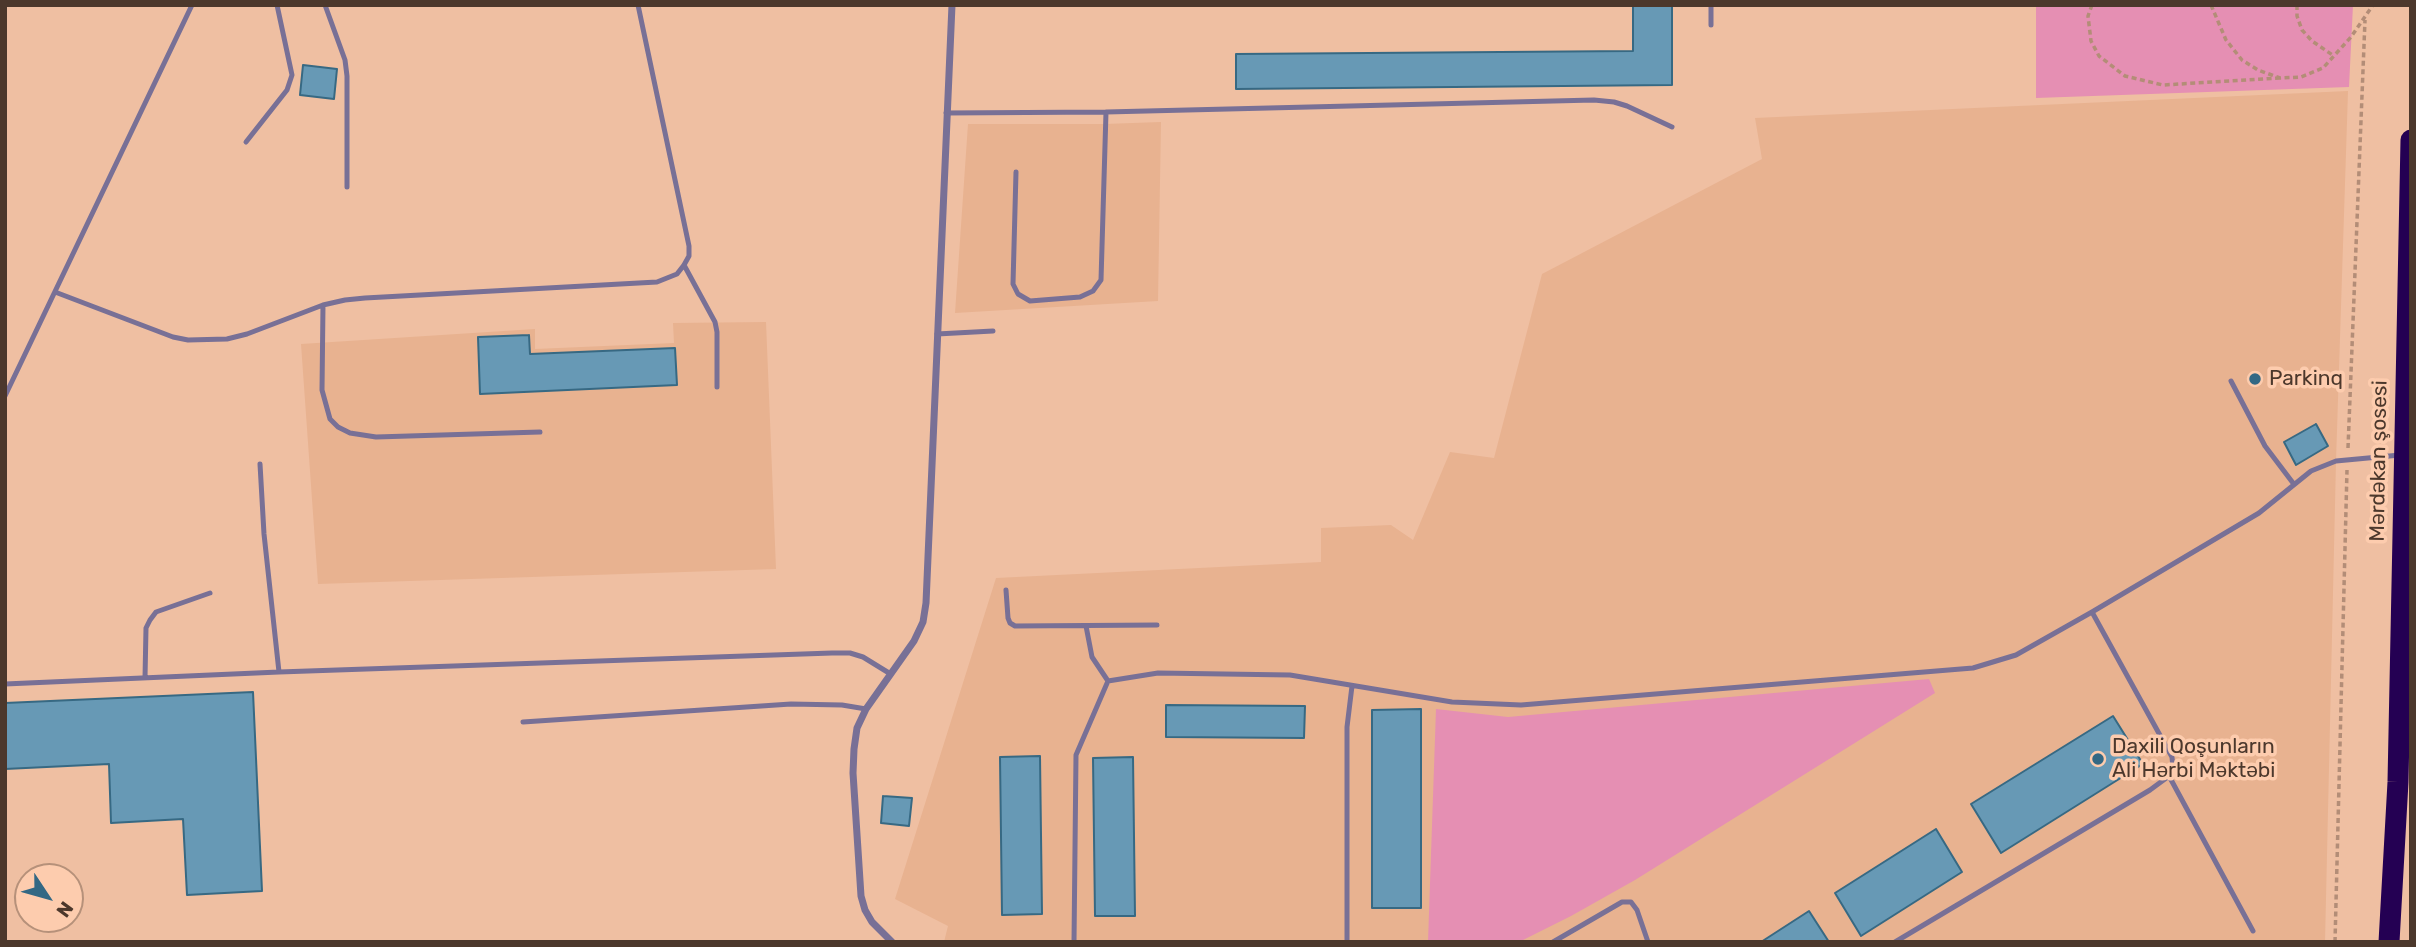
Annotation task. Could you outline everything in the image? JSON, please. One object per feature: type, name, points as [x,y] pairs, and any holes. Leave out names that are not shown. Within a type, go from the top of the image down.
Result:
[{"type":"highway","name":"Mərdəkan şosesi","points":[[2389,942],[2398,782],[2411,141]]},
{"type":"street","points":[[891,941],[872,922],[865,911],[861,896],[853,773],[857,728],[866,709],[918,632],[923,622],[926,603],[952,5]]},
{"type":"lane","points":[[5,396],[192,5]]},
{"type":"lane","points":[[246,142],[287,90],[292,75],[277,5]]},
{"type":"lane","points":[[325,5],[345,60],[347,76],[347,187]]},
{"type":"lane","points":[[55,292],[173,337],[188,340],[227,340],[323,305],[345,300],[657,282],[677,274],[689,256],[690,246],[638,5]]},
{"type":"lane","points":[[1711,5],[1712,26]]},
{"type":"lane","points":[[946,113],[1106,112],[1594,100],[1627,106],[1672,127]]},
{"type":"lane","points":[[1016,172],[1013,284],[1018,294],[1030,301],[1080,297],[1093,291],[1101,280],[1106,112]]},
{"type":"lane","points":[[684,265],[715,322],[717,387]]},
{"type":"lane","points":[[323,305],[322,390],[330,419],[338,427],[351,433],[376,437],[540,432]]},
{"type":"lane","points":[[937,334],[993,331]]},
{"type":"lane","points":[[2231,382],[2265,446],[2293,484]]},
{"type":"lane","points":[[1108,681],[1158,673],[1290,675],[1452,702],[1521,705],[1973,668],[2016,655],[2092,612],[2259,513],[2293,484],[2325,464],[2403,455]]},
{"type":"lane","points":[[260,464],[264,534],[279,672]]},
{"type":"lane","points":[[1006,590],[1008,618],[1015,626],[1157,625]]},
{"type":"lane","points":[[145,678],[146,628],[156,612],[210,593]]},
{"type":"lane","points":[[1895,942],[2150,790],[2169,776],[2173,768],[2172,757],[2092,612]]},
{"type":"lane","points":[[1086,626],[1093,657],[1108,681]]},
{"type":"lane","points":[[5,684],[832,653],[850,653],[863,657],[889,673]]},
{"type":"lane","points":[[1074,942],[1076,755],[1108,681]]},
{"type":"lane","points":[[1346,942],[1347,727],[1352,686]]},
{"type":"lane","points":[[523,722],[790,704],[842,705],[866,709]]},
{"type":"lane","points":[[2169,776],[2253,931]]},
{"type":"lane","points":[[1553,942],[1622,902],[1631,902],[1637,910],[1648,942]]},
{"type":"path","points":[[2092,5],[2088,16],[2091,41],[2099,56],[2125,76],[2163,85],[2301,77],[2323,68],[2365,20],[2373,5]]},
{"type":"path","points":[[2211,5],[2226,40],[2242,60],[2258,70],[2280,78]]},
{"type":"path","points":[[2297,5],[2297,16],[2302,30],[2312,41],[2334,55]]},
{"type":"path","points":[[2335,942],[2347,460],[2365,20]]},
{"type":"shaded area","points":[[2036,5],[2353,5],[2349,87],[2036,98]]},
{"type":"shaded area","points":[[2348,91],[2325,942],[944,942],[948,926],[895,899],[996,578],[1321,562],[1321,528],[1391,525],[1413,540],[1450,452],[1494,458],[1542,274],[1762,159],[1755,118]]},
{"type":"shaded area","points":[[1161,122],[1158,301],[955,313],[968,124]]},
{"type":"shaded area","points":[[766,322],[776,569],[318,584],[301,344],[535,329],[535,349],[674,343],[673,323]]},
{"type":"shaded area","points":[[1929,679],[1935,693],[1635,880],[1571,916],[1523,940],[1428,942],[1436,709],[1508,717]]},
{"type":"building","points":[[1633,5],[1672,5],[1672,85],[1236,89],[1236,54],[1633,51]]},
{"type":"building","points":[[303,65],[337,69],[334,99],[300,95]]},
{"type":"building","points":[[529,335],[530,354],[675,348],[677,385],[480,394],[478,337]]},
{"type":"building","points":[[2316,424],[2328,446],[2296,465],[2284,442]]},
{"type":"building","points":[[253,692],[262,891],[187,895],[183,819],[111,823],[109,764],[5,769],[5,703]]},
{"type":"building","points":[[1166,705],[1305,706],[1304,738],[1166,737]]},
{"type":"building","points":[[1421,709],[1421,908],[1372,908],[1372,710]]},
{"type":"building","points":[[2113,716],[2143,764],[2001,853],[1971,804]]},
{"type":"building","points":[[1040,756],[1042,914],[1002,915],[1000,757]]},
{"type":"building","points":[[1133,757],[1135,916],[1095,916],[1093,758]]},
{"type":"building","points":[[883,796],[912,798],[909,826],[881,823]]},
{"type":"building","points":[[1936,829],[1962,872],[1861,936],[1835,893]]},
{"type":"building","points":[[1809,911],[1829,942],[1761,942]]},
{"type":"place","name":"Parkinq","points":[[2255,379]]},
{"type":"place","name":"Daxili Qoşunların Ali Hərbi Məktəbi","points":[[2098,759]]}]
